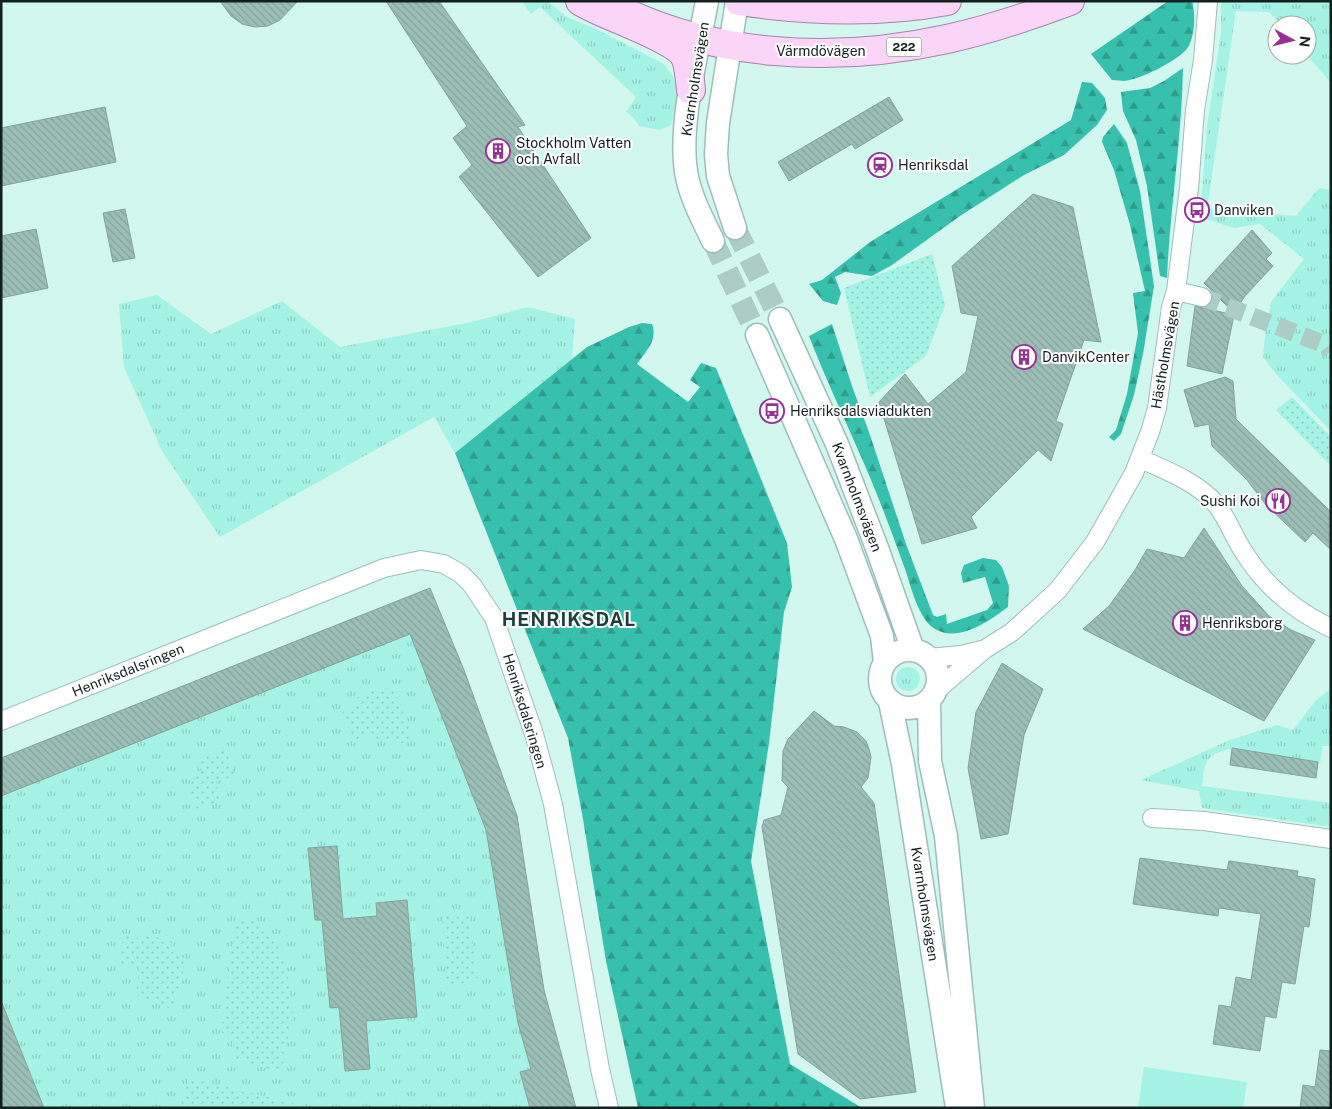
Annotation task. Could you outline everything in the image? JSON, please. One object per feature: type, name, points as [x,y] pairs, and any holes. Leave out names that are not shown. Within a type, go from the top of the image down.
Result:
[{"type":"main road","points":[[580,1],[679,49],[686,58],[691,90]]},
{"type":"main road","name":"Värmdövägen","points":[[604,1],[657,26],[700,38],[766,50],[825,53],[899,48],[948,39],[1010,22],[1070,1]]},
{"type":"main road","points":[[738,1],[772,6],[826,10],[882,10],[947,1]]},
{"type":"street","name":"Kvarnholmsvägen","points":[[707,1],[687,116],[684,156],[693,200],[712,242]]},
{"type":"street","points":[[735,228],[718,176],[716,154],[718,123],[738,1]]},
{"type":"street","name":"Hästholmsvägen","points":[[933,695],[985,649],[1012,632],[1058,590],[1095,542],[1141,458],[1157,408],[1171,307],[1176,292],[1189,188],[1208,1]]},
{"type":"street","points":[[1176,292],[1202,296]]},
{"type":"street","name":"Kvarnholmsvägen","points":[[780,319],[837,444],[921,654]]},
{"type":"street","name":"Kvarnholmsvägen","points":[[758,335],[846,540],[882,636],[885,663]]},
{"type":"street","points":[[1141,458],[1173,474],[1205,494],[1216,505],[1245,554],[1280,597],[1331,628]]},
{"type":"street","name":"Henriksdalsringen","points":[[1,722],[384,568],[420,560],[444,564],[461,574],[472,585],[494,618],[534,734],[553,804],[600,1069],[609,1108]]},
{"type":"street","name":"Hästholmsvägen","points":[[921,654],[961,655],[985,649]]},
{"type":"street","points":[[901,652],[921,654],[936,666],[939,678],[933,695],[922,705],[901,708],[890,702],[883,693],[880,682],[881,672],[885,663],[892,656],[901,652]]},
{"type":"street","name":"Kvarnholmsvägen","points":[[933,695],[930,761],[946,836],[973,1108]]},
{"type":"street","name":"Kvarnholmsvägen","points":[[890,702],[903,764],[957,1108]]},
{"type":"street","points":[[1152,818],[1204,821],[1331,839]]},
{"type":"green space","points":[[522,1],[547,1],[567,17],[598,30],[664,64],[674,78],[679,97],[671,125],[660,130],[639,126],[634,118],[626,112],[636,97],[540,7],[531,14]]},
{"type":"green space","points":[[1168,1],[1192,1],[1194,27],[1186,50],[1166,65],[1147,74],[1131,80],[1112,80],[1091,54]]},
{"type":"green space","points":[[1221,1],[1331,1],[1331,83],[1316,65],[1317,15],[1272,15],[1269,12],[1236,11],[1207,209],[1296,216],[1319,188],[1331,190],[1331,431],[1275,373],[1263,357],[1271,302],[1304,259],[1260,224],[1234,228],[1200,217],[1207,127],[1221,33]]},
{"type":"green space","points":[[1183,68],[1167,278],[1160,276],[1147,186],[1136,140],[1123,111],[1121,92],[1150,88]]},
{"type":"green space","points":[[1082,82],[1092,83],[1105,98],[1107,110],[1097,125],[1064,155],[1024,175],[960,216],[892,265],[872,276],[845,272],[835,277],[841,293],[837,305],[823,301],[809,284],[822,280],[870,242],[1071,120]]},
{"type":"green space","points":[[1114,124],[1127,143],[1140,191],[1154,286],[1134,395],[1121,434],[1114,441],[1109,437],[1116,430],[1127,394],[1138,333],[1133,293],[1145,291],[1130,225],[1114,170],[1102,142],[1103,137]]},
{"type":"green space","points":[[932,254],[945,305],[926,356],[870,397],[844,288]]},
{"type":"green space","points":[[157,295],[211,334],[282,301],[340,347],[472,322],[528,307],[575,319],[572,359],[455,453],[434,417],[220,537],[162,451],[124,367],[119,304]]},
{"type":"green space","points":[[642,323],[652,324],[653,336],[650,346],[637,364],[688,402],[700,387],[690,380],[701,363],[716,368],[787,543],[792,587],[784,612],[769,743],[751,861],[790,1064],[862,1108],[638,1108],[606,961],[568,738],[455,453],[587,347],[629,327]]},
{"type":"green space","points":[[832,324],[906,544],[933,615],[937,617],[946,614],[947,624],[987,610],[993,603],[985,577],[963,583],[961,573],[964,565],[983,558],[996,560],[1002,567],[1009,586],[1008,607],[983,624],[964,632],[944,633],[935,629],[924,618],[877,495],[809,336]]},
{"type":"green space","points":[[1292,397],[1331,437],[1331,466],[1276,410]]},
{"type":"green space","points":[[410,634],[486,830],[518,1023],[531,1069],[520,1072],[530,1108],[44,1108],[1,1000],[1,796]]},
{"type":"green space","points":[[908,667],[917,670],[920,679],[917,688],[908,691],[899,688],[896,679],[899,670]]},
{"type":"green space","points":[[383,688],[394,689],[413,738],[398,745],[390,740],[376,741],[372,733],[354,741],[342,711],[360,704],[357,697]]},
{"type":"green space","points":[[1331,689],[1331,746],[1323,746],[1320,763],[1232,748],[1217,753],[1208,760],[1204,770],[1202,786],[1331,803],[1331,827],[1202,808],[1199,791],[1141,780],[1230,740],[1277,725],[1293,730],[1317,699]]},
{"type":"green space","points":[[225,750],[235,775],[216,782],[220,797],[214,803],[196,809],[189,787],[191,776],[202,771],[197,760]]},
{"type":"green space","points":[[469,913],[478,981],[447,986],[442,916]]},
{"type":"green space","points":[[251,917],[274,937],[287,972],[293,1015],[281,1073],[235,1059],[234,1041],[221,1032],[235,925]]},
{"type":"green space","points":[[145,932],[172,943],[170,951],[188,960],[180,981],[173,1010],[136,994],[139,968],[119,964],[124,935],[143,939]]},
{"type":"green space","points":[[1144,1067],[1247,1082],[1243,1108],[1138,1108]]},
{"type":"green space","points":[[190,1078],[313,1108],[177,1108]]},
{"type":"building","points":[[220,1],[298,1],[280,20],[268,26],[255,27],[242,24],[231,16]]},
{"type":"building","name":"Stockholm Vatten och Avfall","points":[[386,1],[439,1],[525,125],[518,127],[591,238],[538,277],[459,177],[472,165],[453,138],[467,126]]},
{"type":"building","points":[[889,97],[903,120],[855,149],[852,144],[789,181],[778,162]]},
{"type":"building","points":[[105,107],[116,162],[1,186],[1,128]]},
{"type":"building","name":"DanvikCenter","points":[[1033,194],[1073,207],[1101,342],[1084,340],[1056,421],[1063,424],[1051,461],[1038,450],[971,517],[977,528],[922,544],[879,402],[905,374],[928,404],[966,372],[978,316],[961,313],[952,266]]},
{"type":"building","points":[[125,209],[135,258],[113,262],[103,213]]},
{"type":"building","points":[[36,229],[48,288],[1,298],[1,236]]},
{"type":"building","points":[[1252,230],[1272,253],[1266,259],[1273,266],[1245,296],[1234,313],[1204,283]]},
{"type":"building","points":[[1195,306],[1234,315],[1222,374],[1187,366]]},
{"type":"building","points":[[1225,377],[1233,381],[1236,419],[1331,512],[1331,550],[1313,533],[1305,542],[1266,505],[1247,480],[1212,446],[1209,424],[1195,427],[1184,390]]},
{"type":"building","name":"Henriksborg","points":[[1204,528],[1242,586],[1269,616],[1291,630],[1315,640],[1264,721],[1083,629],[1109,606],[1135,570],[1147,549],[1184,558]]},
{"type":"building","points":[[430,588],[464,670],[517,816],[544,990],[576,1108],[530,1108],[520,1072],[531,1069],[518,1023],[486,830],[410,634],[1,796],[1,758]]},
{"type":"building","points":[[1002,663],[1043,689],[1024,735],[1008,834],[981,839],[968,768],[976,712]]},
{"type":"building","points":[[814,711],[834,726],[844,727],[857,732],[866,741],[869,749],[871,757],[868,778],[861,787],[874,803],[916,1092],[860,1099],[798,1054],[762,827],[764,820],[781,815],[788,787],[782,781],[783,751],[788,739]]},
{"type":"building","points":[[1232,748],[1318,762],[1316,778],[1230,765]]},
{"type":"building","points":[[337,846],[343,919],[377,916],[376,903],[407,900],[417,1017],[366,1021],[370,1069],[345,1071],[339,1007],[330,1008],[322,920],[315,920],[308,848]]},
{"type":"building","points":[[1140,858],[1227,870],[1229,861],[1298,871],[1297,876],[1315,879],[1309,927],[1304,926],[1295,984],[1282,982],[1276,1018],[1265,1016],[1260,1051],[1213,1044],[1219,1005],[1231,1007],[1236,977],[1251,980],[1261,914],[1219,908],[1218,916],[1133,904]]},
{"type":"building","points":[[2,1003],[44,1108],[1,1108]]},
{"type":"building","points":[[1320,1050],[1331,1051],[1331,1108],[1300,1108],[1303,1085],[1315,1087]]},
{"type":"tunnel","points":[[735,228],[780,319]]},
{"type":"tunnel","points":[[713,241],[757,335]]},
{"type":"tunnel","points":[[1202,297],[1326,345],[1331,351]]},
{"type":"place","name":"Stockholm Vatten och Avfall","points":[[498,151]]},
{"type":"place","name":"Henriksdal","points":[[880,165]]},
{"type":"place","name":"Danviken","points":[[1197,210]]},
{"type":"place","name":"DanvikCenter","points":[[1024,357]]},
{"type":"place","name":"Henriksdalsviadukten","points":[[772,411]]},
{"type":"place","name":"Sushi Koi","points":[[1278,501]]},
{"type":"place","name":"Henriksborg","points":[[1185,623]]},
{"type":"district","name":"HENRIKSDAL","points":[[569,619]]}]
